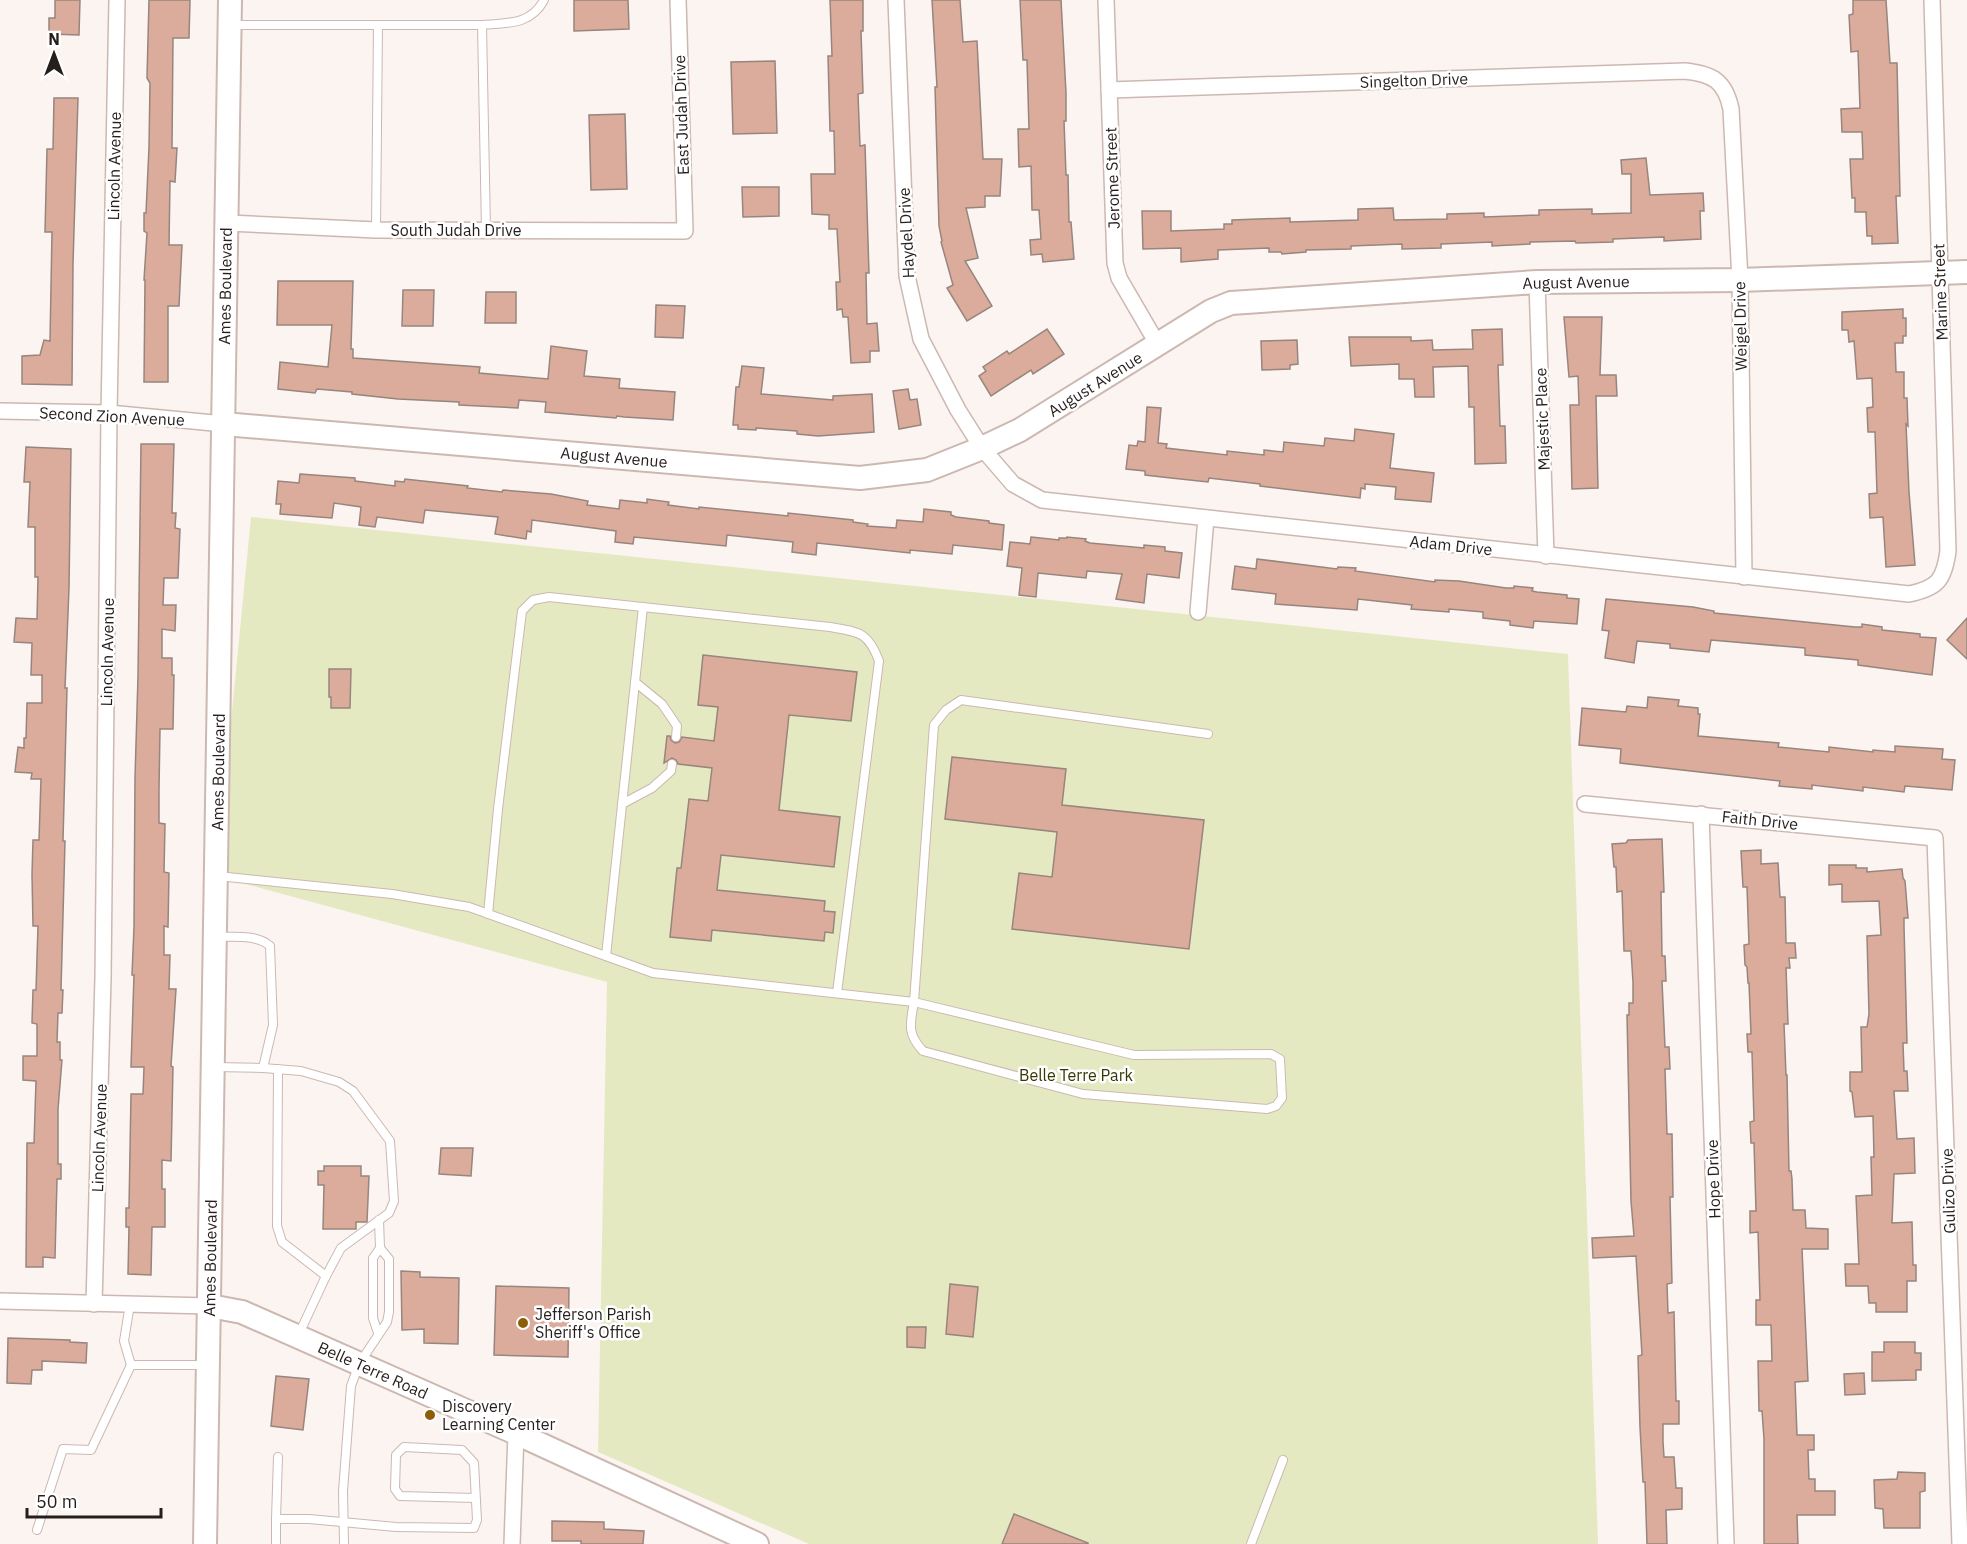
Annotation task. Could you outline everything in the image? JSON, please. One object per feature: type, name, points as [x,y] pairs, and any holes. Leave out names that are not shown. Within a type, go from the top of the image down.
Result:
[{"type":"street","name":"Lincoln Avenue","points":[[94,1304],[103,978],[109,413],[117,0]]},
{"type":"street","name":"Ames Boulevard","points":[[205,1544],[230,0]]},
{"type":"street","name":"East Judah Drive","points":[[678,0],[685,231]]},
{"type":"street","name":"Haydel Drive","points":[[896,0],[907,276],[921,339],[958,410],[982,448]]},
{"type":"street","name":"Jerome Street","points":[[1106,0],[1115,263],[1119,278],[1158,345]]},
{"type":"street","name":"Marine Street","points":[[1932,0],[1948,551],[1945,568],[1938,583]]},
{"type":"street","name":"Singelton Drive","points":[[1109,90],[1685,71],[1700,72],[1718,80]]},
{"type":"street","name":"Weigel Drive","points":[[1718,80],[1727,91],[1731,108],[1740,280],[1744,577]]},
{"type":"street","name":"South Judah Drive","points":[[227,223],[376,230],[685,231]]},
{"type":"street","name":"August Avenue","points":[[224,424],[860,478],[927,470],[982,448],[1020,430],[1211,311],[1231,303],[1538,282],[1740,280],[1967,272]]},
{"type":"street","name":"Majestic Place","points":[[1538,282],[1546,556]]},
{"type":"street","name":"Second Zion Avenue","points":[[0,411],[109,413],[224,424]]},
{"type":"street","name":"Adam Drive","points":[[982,448],[1013,483],[1042,500],[1909,594],[1927,590],[1938,583]]},
{"type":"street","points":[[1198,612],[1206,518]]},
{"type":"street","name":"Faith Drive","points":[[1585,804],[1935,838]]},
{"type":"street","name":"Hope Drive","points":[[1701,814],[1726,1544]]},
{"type":"street","name":"Gulizo Drive","points":[[1935,838],[1960,1544]]},
{"type":"street","name":"Belle Terre Road","points":[[0,1301],[210,1306],[242,1312],[516,1433],[757,1544]]},
{"type":"street","points":[[512,1544],[516,1433]]},
{"type":"lane","points":[[229,25],[482,26],[520,22],[540,9],[544,0]]},
{"type":"lane","points":[[376,230],[378,26]]},
{"type":"lane","points":[[482,26],[486,230]]},
{"type":"lane","points":[[488,914],[499,799],[522,611],[533,600],[549,597],[860,632],[873,644],[879,660],[837,993]]},
{"type":"lane","points":[[606,956],[643,607]]},
{"type":"lane","points":[[635,682],[662,704],[677,726],[675,737]]},
{"type":"lane","points":[[216,876],[392,894],[469,907],[653,973],[914,1002],[1134,1055],[1271,1054],[1280,1059],[1282,1098],[1276,1106],[1266,1108],[1083,1094],[923,1051],[913,1040],[910,1025],[914,1002],[934,725],[946,710],[961,699],[1208,734]]},
{"type":"lane","points":[[622,804],[652,788],[671,771],[672,764]]},
{"type":"lane","points":[[215,937],[250,938],[264,941],[270,946],[273,1025],[264,1068]]},
{"type":"lane","points":[[213,1067],[301,1071],[339,1082],[353,1091],[390,1141],[394,1201],[389,1213],[341,1248],[298,1337]]},
{"type":"lane","points":[[278,1069],[277,1226],[282,1242],[326,1276]]},
{"type":"lane","points":[[378,1332],[374,1318],[373,1258],[380,1248],[379,1220]]},
{"type":"lane","points":[[344,1544],[343,1491],[351,1386],[359,1364],[378,1332],[387,1322],[389,1312],[389,1259],[380,1248]]},
{"type":"lane","points":[[37,1530],[63,1449],[92,1449],[131,1365],[124,1341],[130,1304]]},
{"type":"lane","points":[[131,1365],[209,1365]]},
{"type":"lane","points":[[276,1519],[309,1519],[396,1527],[474,1528],[477,1520],[474,1463],[462,1450],[404,1447],[396,1455],[394,1489],[400,1496],[475,1498]]},
{"type":"lane","points":[[276,1544],[278,1457]]},
{"type":"lane","points":[[1251,1544],[1283,1460]]},
{"type":"green space","name":"Belle Terre Park","points":[[251,517],[1568,654],[1598,1544],[809,1544],[598,1452],[607,982],[216,876]]},
{"type":"building","points":[[55,0],[80,0],[79,35],[49,34],[49,18],[55,18]]},
{"type":"building","points":[[149,0],[190,0],[189,38],[173,38],[172,148],[177,148],[175,182],[170,181],[169,245],[182,245],[179,306],[168,306],[168,382],[144,382],[144,280],[147,233],[144,231],[144,213],[146,213],[149,147],[150,83],[147,78]]},
{"type":"building","points":[[574,0],[628,0],[629,29],[574,31]]},
{"type":"building","points":[[830,0],[863,0],[863,31],[861,31],[863,93],[858,94],[860,146],[865,145],[869,273],[866,273],[867,324],[877,323],[879,351],[870,351],[870,362],[851,363],[848,317],[843,317],[842,309],[837,310],[836,282],[840,282],[837,229],[829,229],[829,215],[812,214],[811,174],[835,174],[834,131],[830,131],[828,56],[832,56]]},
{"type":"building","points":[[932,0],[960,0],[963,42],[977,41],[983,159],[1002,159],[1000,196],[985,196],[985,207],[966,208],[978,258],[965,261],[992,306],[967,321],[947,288],[953,285],[939,226],[935,87],[937,87]]},
{"type":"building","points":[[1020,0],[1061,0],[1066,93],[1066,121],[1064,121],[1066,175],[1068,175],[1069,222],[1071,222],[1074,259],[1043,262],[1042,254],[1031,255],[1030,240],[1041,239],[1039,210],[1032,210],[1031,166],[1019,167],[1018,129],[1029,129],[1027,60],[1023,60]]},
{"type":"building","points":[[1853,0],[1886,0],[1890,63],[1897,63],[1900,196],[1896,196],[1898,243],[1872,244],[1872,236],[1867,236],[1866,212],[1855,212],[1855,198],[1852,198],[1850,159],[1863,159],[1862,132],[1842,132],[1841,109],[1860,108],[1858,51],[1851,52],[1849,15],[1853,14]]},
{"type":"building","points":[[775,61],[777,133],[733,134],[731,62]]},
{"type":"building","points":[[54,98],[78,98],[72,385],[22,384],[22,356],[40,355],[44,340],[50,341],[52,232],[45,232],[47,149],[53,149]]},
{"type":"building","points":[[625,114],[627,189],[591,190],[589,115]]},
{"type":"building","points":[[1646,158],[1650,195],[1703,193],[1704,211],[1700,211],[1701,239],[1664,241],[1664,237],[1613,239],[1613,242],[1530,242],[1530,244],[1492,246],[1492,242],[1441,244],[1441,248],[1402,249],[1402,244],[1351,246],[1351,249],[1306,250],[1306,252],[1282,254],[1281,252],[1269,252],[1269,248],[1218,250],[1218,259],[1181,262],[1181,248],[1143,249],[1142,211],[1171,211],[1171,231],[1224,229],[1224,224],[1232,224],[1232,220],[1290,218],[1290,222],[1358,220],[1358,209],[1393,208],[1394,220],[1447,219],[1447,214],[1484,213],[1484,217],[1539,215],[1539,210],[1592,209],[1592,214],[1631,213],[1631,174],[1622,174],[1621,160]]},
{"type":"building","points":[[742,187],[779,187],[779,216],[743,217]]},
{"type":"building","points":[[278,281],[353,281],[351,349],[353,349],[353,358],[480,367],[479,373],[548,379],[551,346],[587,351],[584,376],[620,379],[619,388],[675,392],[673,420],[545,412],[546,402],[519,400],[518,408],[459,405],[459,402],[398,399],[317,389],[315,393],[278,389],[280,362],[328,367],[332,325],[277,325]]},
{"type":"building","points":[[403,290],[434,290],[433,326],[402,326]]},
{"type":"building","points":[[486,292],[516,292],[516,323],[485,323]]},
{"type":"building","points":[[656,305],[685,306],[683,338],[655,337]]},
{"type":"building","points":[[1903,309],[1903,318],[1906,318],[1906,336],[1903,336],[1903,343],[1895,343],[1896,372],[1904,372],[1904,398],[1907,398],[1909,492],[1915,565],[1886,567],[1883,517],[1870,518],[1869,494],[1877,493],[1875,432],[1868,432],[1867,408],[1873,407],[1872,378],[1857,379],[1854,341],[1849,342],[1848,330],[1842,330],[1842,312]]},
{"type":"building","points":[[1564,317],[1602,317],[1600,375],[1616,375],[1617,396],[1596,396],[1598,488],[1572,489],[1570,405],[1579,405],[1578,376],[1569,377]]},
{"type":"building","points":[[1047,329],[1064,354],[1033,374],[1031,370],[991,396],[979,376],[986,371],[983,367],[1007,351],[1009,354]]},
{"type":"building","points":[[1502,329],[1503,365],[1498,365],[1500,426],[1505,426],[1506,463],[1475,464],[1474,407],[1469,407],[1468,366],[1433,367],[1434,397],[1415,397],[1414,379],[1399,379],[1399,364],[1351,366],[1349,337],[1411,337],[1411,341],[1432,340],[1433,350],[1473,349],[1472,330]]},
{"type":"building","points":[[1297,340],[1298,364],[1290,365],[1290,369],[1262,370],[1261,341]]},
{"type":"building","points":[[742,366],[764,368],[761,394],[833,400],[833,396],[872,394],[874,432],[818,436],[797,434],[797,431],[738,429],[738,425],[733,425],[736,387],[739,387]]},
{"type":"building","points":[[908,389],[910,400],[917,399],[921,425],[899,429],[893,391]]},
{"type":"building","points":[[1147,407],[1161,408],[1158,443],[1167,444],[1166,448],[1227,455],[1227,451],[1264,455],[1264,450],[1283,452],[1284,442],[1324,446],[1325,438],[1354,441],[1355,429],[1394,434],[1390,468],[1434,473],[1431,502],[1395,499],[1396,487],[1365,484],[1365,489],[1361,488],[1360,498],[1209,478],[1208,482],[1145,475],[1145,471],[1126,469],[1129,445],[1137,446],[1138,441],[1145,442]]},
{"type":"building","points":[[141,444],[174,444],[172,513],[176,513],[175,528],[180,529],[178,578],[164,578],[163,605],[176,605],[175,631],[162,629],[162,658],[172,658],[172,675],[174,675],[173,729],[160,729],[159,790],[159,823],[165,824],[164,872],[169,873],[168,927],[164,926],[164,955],[170,955],[169,989],[176,989],[171,1066],[173,1067],[171,1161],[162,1160],[165,1227],[152,1227],[151,1275],[128,1274],[129,1227],[126,1227],[126,1208],[129,1208],[131,1094],[143,1094],[144,1067],[131,1067]]},
{"type":"building","points":[[26,447],[71,449],[65,688],[67,688],[63,841],[65,841],[61,990],[63,990],[62,1013],[58,1013],[57,1042],[60,1042],[60,1060],[62,1060],[58,1109],[58,1164],[61,1164],[61,1179],[57,1179],[55,1258],[43,1257],[43,1267],[26,1267],[27,1143],[34,1143],[36,1081],[23,1080],[23,1056],[37,1056],[37,1024],[32,1023],[33,990],[36,990],[38,926],[33,926],[32,875],[33,840],[39,840],[41,779],[31,779],[32,773],[15,772],[18,747],[24,748],[24,738],[26,738],[27,703],[42,703],[42,675],[31,675],[32,643],[14,642],[16,618],[37,619],[38,577],[35,577],[35,527],[28,527],[30,482],[24,482]]},
{"type":"building","points":[[300,474],[355,478],[355,481],[395,486],[395,481],[404,482],[405,479],[502,492],[503,490],[551,494],[588,501],[587,505],[619,509],[620,500],[647,503],[647,499],[669,502],[668,505],[699,509],[699,507],[788,516],[788,513],[853,520],[853,522],[868,524],[867,526],[896,528],[897,520],[923,522],[924,509],[951,512],[951,515],[956,517],[1004,525],[1002,550],[953,545],[952,554],[910,550],[910,553],[817,543],[816,555],[792,552],[793,542],[727,535],[726,546],[634,537],[633,544],[615,542],[616,531],[532,520],[531,532],[527,531],[526,539],[495,534],[498,517],[425,510],[423,523],[377,517],[375,527],[359,525],[361,507],[334,503],[332,518],[280,514],[281,504],[276,504],[278,481],[299,483]]},
{"type":"building","points":[[1031,537],[1059,540],[1059,538],[1067,537],[1086,539],[1085,541],[1090,543],[1144,548],[1144,545],[1165,547],[1165,551],[1182,553],[1179,578],[1147,574],[1144,603],[1116,599],[1122,574],[1087,571],[1086,578],[1038,573],[1036,597],[1019,595],[1022,568],[1007,566],[1010,542],[1030,544]]},
{"type":"building","points":[[1257,559],[1337,569],[1338,567],[1356,568],[1355,571],[1435,582],[1435,580],[1459,581],[1506,588],[1514,588],[1514,586],[1533,588],[1532,591],[1567,595],[1567,598],[1579,599],[1577,624],[1534,621],[1533,628],[1510,625],[1510,621],[1483,618],[1483,612],[1411,609],[1412,605],[1358,599],[1357,610],[1275,604],[1276,594],[1232,589],[1235,566],[1256,569]]},
{"type":"building","points":[[1606,599],[1693,607],[1714,611],[1714,613],[1855,627],[1862,627],[1862,624],[1882,627],[1882,630],[1920,634],[1920,637],[1936,638],[1932,675],[1858,665],[1858,660],[1805,655],[1805,648],[1711,640],[1709,652],[1670,648],[1670,644],[1637,641],[1634,663],[1605,658],[1609,631],[1602,630]]},
{"type":"building","points":[[1967,618],[1967,659],[1947,640]]},
{"type":"building","points":[[703,655],[857,672],[851,721],[789,715],[779,810],[840,817],[834,867],[721,855],[717,890],[825,901],[824,911],[835,912],[833,933],[825,932],[824,941],[712,930],[711,941],[670,937],[677,868],[681,868],[689,799],[708,801],[712,768],[678,764],[672,758],[664,763],[667,736],[670,736],[675,743],[679,742],[682,737],[714,741],[718,707],[698,705]]},
{"type":"building","points":[[329,669],[351,669],[350,708],[331,708]]},
{"type":"building","points":[[1648,697],[1679,700],[1678,706],[1698,708],[1698,714],[1700,714],[1698,736],[1779,743],[1778,747],[1829,752],[1829,747],[1873,752],[1873,750],[1895,752],[1895,746],[1943,749],[1942,759],[1955,760],[1952,790],[1905,786],[1904,792],[1863,787],[1863,791],[1812,785],[1812,789],[1779,786],[1780,781],[1620,763],[1621,749],[1579,745],[1582,708],[1626,712],[1627,706],[1647,708]]},
{"type":"building","points":[[952,757],[1066,769],[1062,805],[1204,820],[1189,949],[1012,929],[1019,873],[1052,877],[1057,832],[945,819]]},
{"type":"building","points":[[1662,839],[1664,892],[1661,892],[1662,956],[1665,956],[1666,981],[1662,981],[1665,1047],[1669,1047],[1670,1069],[1665,1069],[1667,1134],[1672,1134],[1673,1197],[1670,1197],[1672,1283],[1667,1284],[1668,1313],[1674,1312],[1676,1401],[1679,1401],[1679,1424],[1663,1424],[1663,1442],[1664,1457],[1674,1457],[1676,1488],[1682,1488],[1682,1509],[1666,1510],[1667,1544],[1647,1544],[1640,1427],[1638,1356],[1642,1355],[1636,1256],[1593,1258],[1592,1238],[1634,1236],[1631,1201],[1627,1015],[1629,1015],[1629,1003],[1633,1003],[1633,982],[1631,951],[1624,951],[1622,891],[1617,892],[1612,844],[1626,843],[1628,840]]},
{"type":"building","points":[[1761,850],[1761,864],[1778,863],[1780,897],[1785,897],[1786,943],[1795,943],[1796,958],[1789,958],[1790,968],[1786,968],[1788,1024],[1784,1024],[1789,1171],[1791,1171],[1792,1179],[1793,1210],[1805,1210],[1806,1228],[1828,1229],[1828,1249],[1802,1249],[1808,1381],[1795,1382],[1797,1435],[1814,1435],[1814,1450],[1808,1450],[1809,1479],[1815,1479],[1815,1491],[1835,1491],[1835,1515],[1797,1515],[1798,1544],[1764,1544],[1764,1439],[1762,1411],[1759,1411],[1758,1361],[1772,1361],[1771,1325],[1756,1325],[1756,1300],[1760,1300],[1758,1232],[1750,1233],[1750,1211],[1756,1211],[1754,1143],[1751,1143],[1750,1122],[1754,1121],[1752,1052],[1748,1052],[1747,1034],[1751,1034],[1749,983],[1744,945],[1749,944],[1747,887],[1743,887],[1741,851]]},
{"type":"building","points":[[1829,865],[1856,865],[1856,868],[1867,868],[1867,872],[1902,869],[1905,881],[1908,918],[1904,918],[1907,1043],[1903,1043],[1904,1071],[1907,1071],[1908,1091],[1894,1091],[1897,1139],[1914,1138],[1915,1173],[1894,1174],[1892,1223],[1912,1222],[1913,1265],[1916,1265],[1916,1281],[1907,1281],[1907,1312],[1876,1312],[1876,1303],[1869,1303],[1868,1286],[1846,1286],[1845,1264],[1859,1264],[1856,1196],[1872,1195],[1871,1157],[1874,1157],[1873,1116],[1855,1117],[1850,1091],[1850,1072],[1862,1072],[1861,1027],[1867,1027],[1869,1014],[1867,936],[1881,935],[1879,901],[1842,902],[1842,884],[1829,885]]},
{"type":"building","points":[[441,1148],[473,1148],[471,1176],[439,1174]]},
{"type":"building","points":[[324,1166],[361,1166],[361,1176],[369,1176],[367,1222],[356,1222],[356,1229],[323,1229],[324,1185],[318,1185],[318,1171],[324,1171]]},
{"type":"building","points":[[401,1271],[420,1272],[420,1277],[459,1278],[458,1344],[424,1343],[424,1329],[402,1330]]},
{"type":"building","points":[[950,1284],[978,1287],[973,1337],[946,1334]]},
{"type":"building","points":[[496,1286],[569,1288],[568,1357],[494,1355]]},
{"type":"building","points":[[907,1327],[926,1327],[925,1348],[907,1347]]},
{"type":"building","points":[[8,1338],[70,1340],[70,1342],[87,1343],[86,1363],[42,1361],[42,1370],[32,1370],[31,1384],[7,1383]]},
{"type":"building","points":[[1884,1342],[1915,1342],[1915,1353],[1921,1353],[1921,1370],[1916,1370],[1916,1380],[1872,1381],[1872,1352],[1884,1352]]},
{"type":"building","points":[[1864,1373],[1865,1394],[1845,1395],[1844,1374]]},
{"type":"building","points":[[276,1376],[309,1379],[303,1430],[271,1426]]},
{"type":"building","points":[[1898,1472],[1925,1473],[1925,1491],[1920,1492],[1920,1528],[1884,1528],[1883,1509],[1875,1508],[1874,1480],[1897,1479]]},
{"type":"building","points":[[1014,1514],[1088,1543],[1088,1544],[1002,1544]]},
{"type":"building","points":[[552,1521],[604,1522],[604,1529],[644,1531],[643,1544],[581,1544],[581,1541],[552,1541]]},
{"type":"place","name":"Jefferson Parish Sheriff's Office","points":[[523,1323]]},
{"type":"place","name":"Discovery Learning Center","points":[[430,1415]]}]
